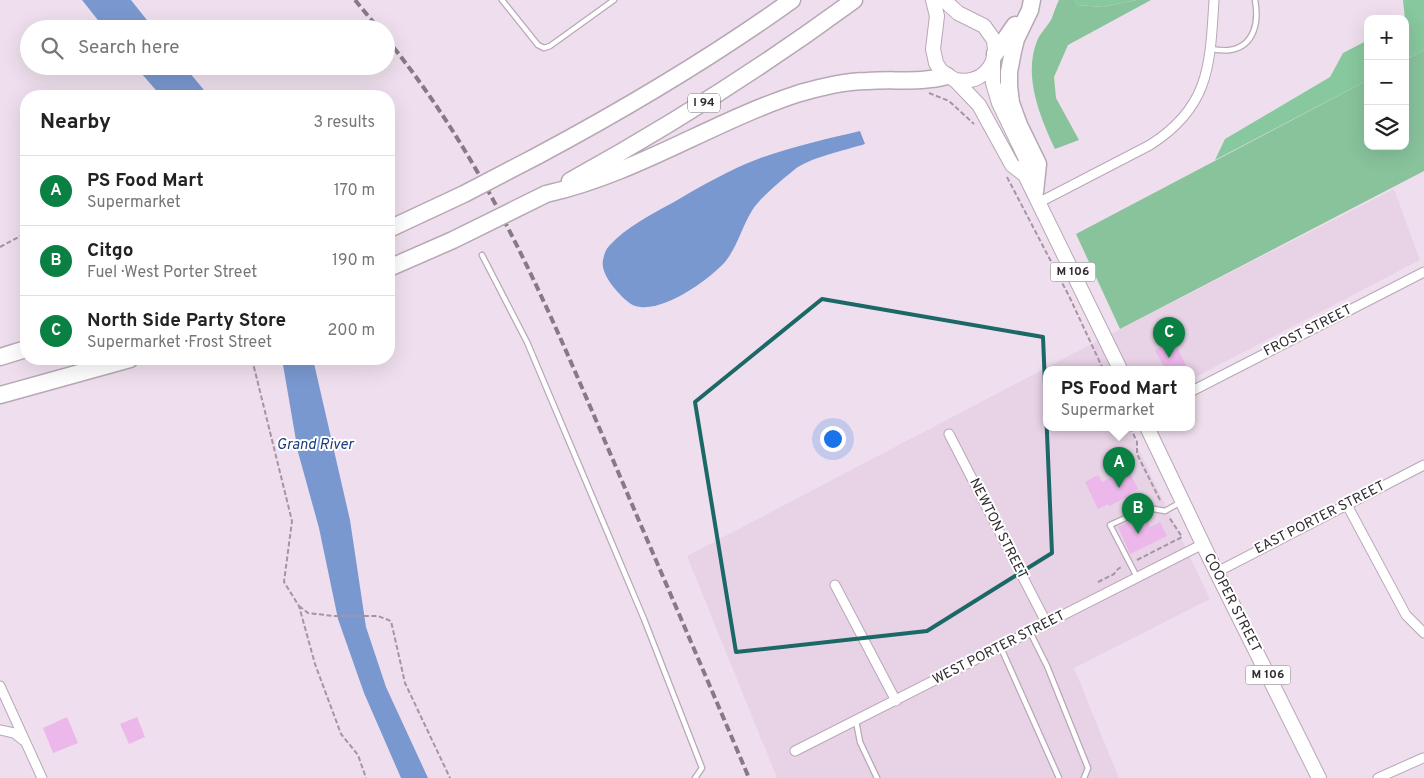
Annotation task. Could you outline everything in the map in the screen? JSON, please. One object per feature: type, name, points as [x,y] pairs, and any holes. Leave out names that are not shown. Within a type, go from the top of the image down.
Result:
[{"type":"highway","name":"I 94","points":[[395,225],[464,194],[586,130],[677,76],[792,0]]},
{"type":"highway","name":"I 94","points":[[395,265],[453,240],[546,194],[610,159],[710,99],[770,60],[854,0]]},
{"type":"highway","points":[[994,57],[1032,0]]},
{"type":"highway","points":[[1032,0],[1030,10],[1013,50],[1009,72],[1009,86],[1011,103],[1019,125],[1038,164],[1037,197]]},
{"type":"highway","points":[[546,194],[612,174],[751,112],[802,93],[866,80],[951,78]]},
{"type":"highway","points":[[0,357],[20,351]]},
{"type":"highway","points":[[0,395],[108,365]]},
{"type":"main road","name":"M 106","points":[[933,0],[937,16],[936,36],[933,45],[934,59],[938,68],[979,105],[1012,165],[1026,175]]},
{"type":"main road","name":"M 106","points":[[944,0],[953,9],[980,23],[990,32],[995,44],[993,83],[997,97],[1026,159],[1026,175],[1119,366]]},
{"type":"main road","points":[[936,36],[950,22],[958,19],[970,19]]},
{"type":"main road","points":[[951,78],[968,81],[977,78],[989,69],[994,57]]},
{"type":"main road","name":"COOPER STREET","points":[[1149,431],[1182,502],[1319,778]]},
{"type":"street","points":[[1037,197],[1133,155],[1164,136],[1185,117],[1198,96],[1206,71],[1210,49],[1214,0]]},
{"type":"street","name":"FROST STREET","points":[[1195,389],[1424,272]]},
{"type":"street","name":"NEWTON STREET","points":[[949,434],[1046,624]]},
{"type":"street","name":"EAST PORTER STREET","points":[[1217,572],[1424,465]]},
{"type":"street","points":[[1347,505],[1406,615],[1424,633]]},
{"type":"street","name":"WEST PORTER STREET","points":[[795,751],[1203,544]]},
{"type":"street","points":[[835,585],[896,701]]},
{"type":"street","points":[[0,686],[42,778]]},
{"type":"street","points":[[0,730],[14,733],[24,741]]},
{"type":"street","points":[[1378,778],[1423,758]]},
{"type":"lane","points":[[502,0],[538,45],[544,48],[550,46],[614,0]]},
{"type":"lane","points":[[1210,49],[1231,50],[1247,43],[1253,34],[1257,14],[1255,0]]},
{"type":"lane","points":[[482,255],[526,342],[644,619],[702,768],[694,778]]},
{"type":"lane","points":[[1137,578],[1110,525],[1148,508],[1165,510],[1182,502]]},
{"type":"lane","points":[[1030,632],[1047,666],[1088,768],[1084,778]]},
{"type":"lane","points":[[1000,648],[1059,778]]},
{"type":"lane","points":[[856,721],[860,742],[876,778]]},
{"type":"path","points":[[925,80],[928,92],[949,101],[976,126]]},
{"type":"path","points":[[1005,173],[1069,296],[1102,366]]},
{"type":"path","points":[[0,247],[20,236]]},
{"type":"path","points":[[253,365],[292,521],[284,582],[299,606],[314,664],[341,734],[358,756],[366,778]]},
{"type":"path","points":[[299,606],[308,613],[334,616],[378,616],[391,622],[404,683],[450,778]]},
{"type":"highlighted area","points":[[822,299],[1043,337],[1052,553],[927,631],[736,652],[695,402]]},
{"type":"shaded area","points":[[1394,189],[1420,260],[1195,377],[1195,366],[1050,366]]},
{"type":"shaded area","points":[[1043,369],[1043,431],[1130,431],[1210,599],[1074,668],[1119,778],[777,778],[687,556]]},
{"type":"green space","points":[[1059,0],[1075,0],[1078,5],[1103,7],[1136,0],[1151,0],[1068,45],[1054,77],[1056,98],[1079,140],[1055,149],[1035,96],[1032,68],[1033,54],[1037,41],[1052,18]]},
{"type":"green space","points":[[1075,0],[1136,0],[1103,7],[1078,5]]},
{"type":"green space","points":[[1403,0],[1424,0],[1424,50],[1409,58],[1409,15],[1405,15]]},
{"type":"green space","points":[[1364,42],[1364,82],[1215,160],[1225,139],[1330,77],[1343,53]]},
{"type":"green space","points":[[1424,50],[1424,171],[1120,329],[1076,234],[1364,82],[1364,150],[1409,150],[1409,58]]},
{"type":"water","points":[[82,0],[131,0],[147,20],[98,20]]},
{"type":"water","points":[[143,75],[192,75],[204,90],[156,90]]},
{"type":"water","points":[[860,131],[865,144],[808,162],[794,170],[772,188],[753,209],[725,262],[706,279],[678,297],[650,307],[637,306],[627,301],[614,288],[607,277],[604,271],[603,260],[608,247],[623,233],[648,216],[747,163],[796,147]]},
{"type":"water","name":"Grand River","points":[[283,365],[314,365],[350,520],[366,627],[386,687],[428,778],[401,778],[364,693],[338,619],[319,528],[298,452]]},
{"type":"building","points":[[1170,343],[1176,346],[1186,366],[1163,366],[1155,350]]},
{"type":"building","points":[[1128,469],[1138,489],[1130,493],[1131,495],[1109,506],[1108,504],[1098,509],[1085,482],[1098,475],[1102,482]]},
{"type":"building","points":[[1144,515],[1150,527],[1160,522],[1167,536],[1130,554],[1118,527]]},
{"type":"building","points":[[67,717],[78,743],[53,753],[43,728]]},
{"type":"building","points":[[137,717],[145,737],[129,744],[120,724]]},
{"type":"railway","points":[[355,0],[372,20]]},
{"type":"railway","points":[[395,50],[422,85],[454,134],[484,183],[511,234],[561,339],[749,778]]},
{"type":"place","name":"North Side Party Store","points":[[1169,358]]},
{"type":"place","name":"PS Food Mart","points":[[1119,488]]},
{"type":"place","name":"Citgo","points":[[1138,534]]}]
